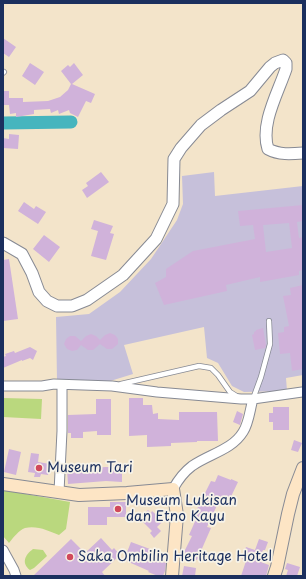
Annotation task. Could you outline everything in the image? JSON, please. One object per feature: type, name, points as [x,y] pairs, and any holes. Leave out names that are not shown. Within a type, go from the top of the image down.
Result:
[{"type":"main road","points":[[274,576],[293,494],[303,468]]},
{"type":"main road","points":[[3,484],[79,495],[173,489],[177,515],[172,576]]},
{"type":"street","points":[[3,243],[22,254],[32,273],[39,292],[47,301],[57,306],[72,306],[87,300],[124,275],[156,239],[173,204],[174,159],[181,148],[201,125],[250,91],[270,67],[280,60],[283,60],[286,63],[286,69],[269,116],[266,143],[268,149],[273,152],[285,154],[303,153]]},
{"type":"street","points":[[3,386],[42,386],[54,384],[112,386],[157,392],[241,399],[252,399],[302,392]]},
{"type":"street","points":[[59,492],[62,431],[62,385]]},
{"type":"street","points":[[173,489],[178,479],[193,465],[232,444],[244,432],[252,399]]},
{"type":"street","points":[[3,550],[16,576]]},
{"type":"lane","points":[[252,399],[261,377],[270,344],[269,321]]},
{"type":"lane","points":[[112,386],[199,366],[211,368],[230,392],[241,399]]},
{"type":"shaded area","points":[[214,172],[215,196],[303,186],[303,375],[286,378],[287,391],[244,392],[232,386],[218,363],[207,358],[204,327],[124,345],[133,374],[107,382],[57,381],[56,317],[89,314],[120,292],[151,259],[177,220],[183,204],[182,176]]},
{"type":"green space","points":[[3,398],[42,399],[41,419],[3,417]]},
{"type":"green space","points":[[3,490],[70,502],[66,529],[59,535],[47,530],[29,527],[18,532],[9,543],[3,536]]},
{"type":"green space","points":[[33,549],[43,550],[47,556],[30,570],[26,565],[25,559]]},
{"type":"building","points":[[3,38],[16,47],[9,57],[3,53]]},
{"type":"building","points":[[30,63],[44,72],[35,85],[22,76]]},
{"type":"building","points":[[74,63],[83,75],[72,84],[95,94],[91,103],[86,101],[78,117],[70,113],[69,110],[59,114],[58,110],[51,113],[50,109],[34,110],[34,114],[16,117],[16,113],[10,114],[9,105],[3,105],[3,91],[9,91],[9,98],[23,98],[23,102],[48,101],[60,97],[68,90],[71,84],[61,71],[68,65],[70,67]]},
{"type":"building","points":[[9,134],[19,135],[18,149],[3,148],[3,138],[9,139]]},
{"type":"building","points":[[101,172],[109,182],[87,198],[82,190],[88,186],[86,183]]},
{"type":"building","points":[[24,202],[34,209],[36,206],[46,212],[38,224],[18,211]]},
{"type":"building","points":[[303,205],[303,221],[297,222],[299,238],[303,237],[303,270],[299,271],[299,275],[260,282],[260,277],[226,285],[227,291],[164,305],[155,283],[166,277],[166,269],[193,251],[255,239],[253,225],[240,226],[238,211]],"holes":[[[289,223],[292,248],[266,252],[263,225]]]},
{"type":"building","points":[[94,220],[113,226],[110,233],[114,234],[106,260],[91,256],[98,231],[91,229]]},
{"type":"building","points":[[44,235],[60,247],[49,262],[33,249]]},
{"type":"building","points":[[9,259],[18,319],[3,321],[3,260]]},
{"type":"building","points":[[303,285],[303,369],[292,371],[290,353],[280,354],[278,333],[284,332],[284,327],[289,326],[283,296],[291,295],[290,288]]},
{"type":"building","points":[[263,328],[266,345],[265,348],[255,350],[252,335],[256,330]]},
{"type":"building","points":[[110,333],[115,335],[118,339],[118,344],[112,349],[107,349],[100,344],[93,350],[88,350],[81,345],[77,350],[72,351],[67,349],[64,344],[66,339],[70,336],[75,336],[81,341],[86,336],[91,334],[100,340],[105,335]]},
{"type":"building","points":[[30,347],[37,351],[33,360],[30,358],[22,360],[3,368],[3,357],[6,356],[5,354],[14,351],[15,353]]},
{"type":"building","points":[[129,398],[143,398],[143,405],[152,405],[153,414],[158,413],[158,419],[179,420],[179,412],[217,412],[218,441],[171,443],[171,446],[147,447],[147,435],[129,436]]},
{"type":"building","points":[[96,399],[111,399],[111,435],[97,435],[97,431],[83,432],[83,438],[71,438],[71,433],[68,433],[68,415],[96,414]]},
{"type":"building","points":[[273,407],[289,407],[289,430],[273,430],[273,422],[269,422],[269,413],[273,413]]},
{"type":"building","points":[[237,411],[243,414],[240,425],[233,422]]},
{"type":"building","points":[[294,440],[302,443],[298,452],[291,450]]},
{"type":"building","points":[[9,449],[21,452],[16,475],[4,472]]},
{"type":"building","name":"Museum Tari","points":[[31,453],[39,454],[38,462],[50,464],[48,475],[41,474],[40,477],[34,477],[35,473],[28,472]]},
{"type":"building","points":[[122,467],[122,482],[106,481],[68,484],[67,469]]},
{"type":"building","points":[[218,475],[238,482],[227,505],[219,501],[207,527],[211,528],[197,560],[183,554],[192,536],[189,535],[197,517],[194,515],[211,481],[215,482]]},
{"type":"building","points":[[110,502],[126,502],[126,517],[107,517],[107,525],[88,525],[88,507],[110,507]]},
{"type":"building","points":[[148,510],[151,513],[152,511],[163,521],[157,527],[161,531],[154,538],[150,533],[152,531],[142,521],[145,519],[142,516]]},
{"type":"building","name":"Saka Ombilin Heritage Hotel","points":[[101,538],[112,550],[114,548],[120,555],[102,572],[105,576],[33,576],[71,539],[85,553]]},
{"type":"building","points":[[259,539],[268,542],[258,561],[269,565],[266,576],[241,576],[246,561],[242,559],[246,547],[255,550]]},
{"type":"building","points":[[131,542],[150,549],[148,554],[164,560],[163,562],[166,563],[163,576],[158,576],[148,572],[149,571],[124,560]]},
{"type":"building","points":[[287,563],[300,567],[297,576],[286,576],[288,570],[285,569]]},
{"type":"building","points":[[184,566],[196,568],[195,576],[182,576]]},
{"type":"waterway","points":[[3,123],[71,122]]},
{"type":"place","name":"Museum Tari","points":[[39,468]]},
{"type":"place","name":"Museum Lukisan dan Etno Kayu","points":[[118,509]]},
{"type":"place","name":"Saka Ombilin Heritage Hotel","points":[[70,557]]}]
